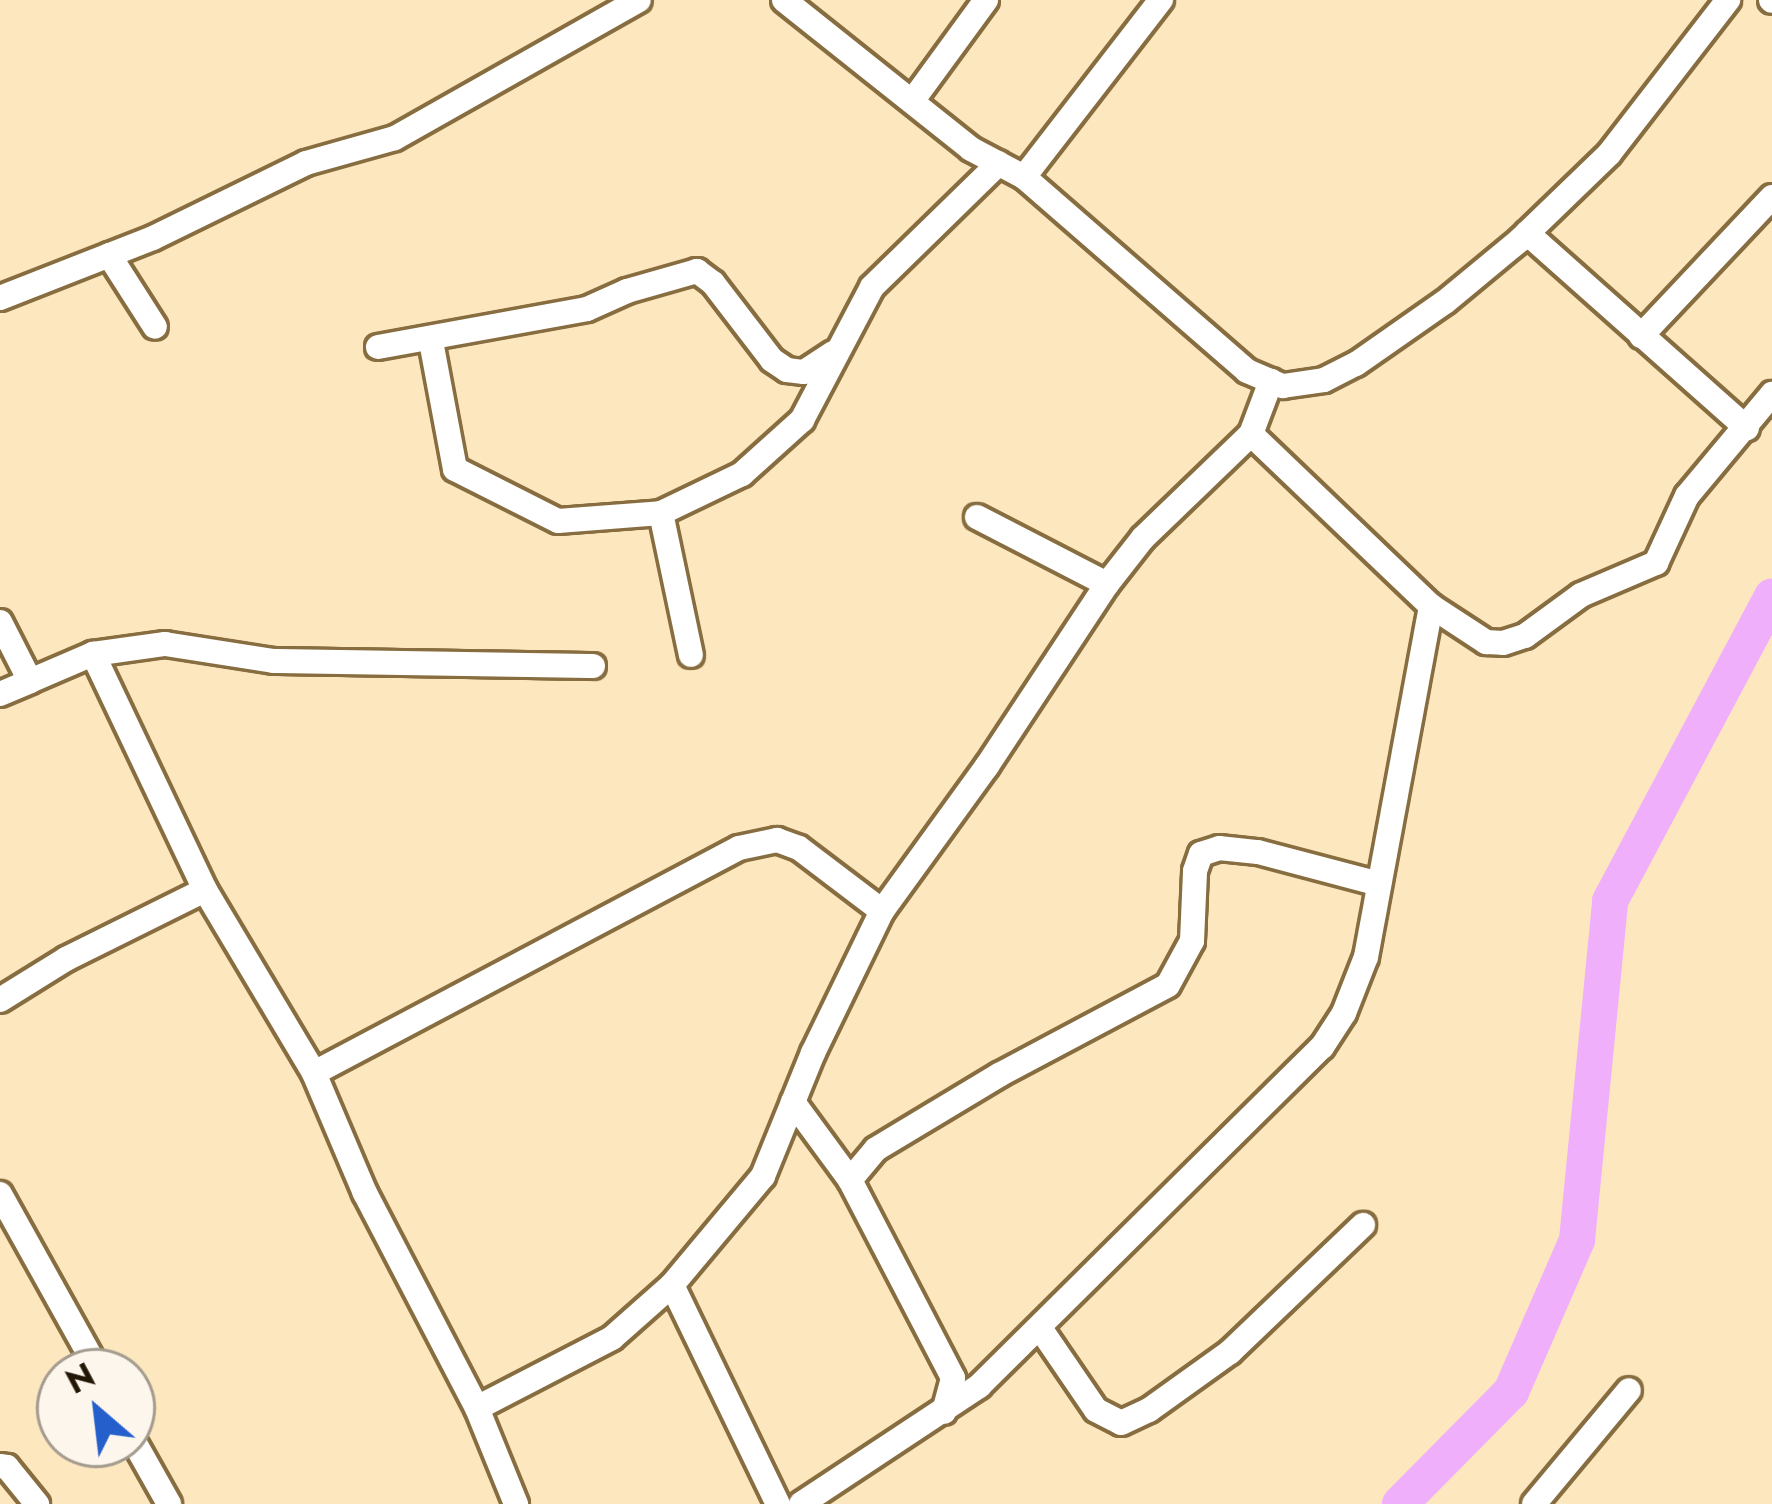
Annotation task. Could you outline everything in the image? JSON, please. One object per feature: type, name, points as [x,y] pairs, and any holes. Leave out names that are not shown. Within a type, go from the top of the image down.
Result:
[{"type":"street","points":[[0,298],[109,255],[306,163],[394,138],[639,0]]},
{"type":"street","points":[[913,100],[986,0]]},
{"type":"street","points":[[1024,177],[1160,0]]},
{"type":"street","points":[[800,4],[971,149],[1024,177],[1247,371],[1282,386],[1324,380],[1356,364],[1444,302],[1527,233],[1609,154],[1728,0]]},
{"type":"street","points":[[430,340],[455,469],[497,485],[558,521],[661,513],[742,474],[802,420],[872,287],[999,163]]},
{"type":"street","points":[[1641,336],[1772,196]]},
{"type":"street","points":[[1527,233],[1747,428]]},
{"type":"street","points":[[109,255],[155,327]]},
{"type":"street","points":[[378,347],[587,309],[627,290],[697,271],[787,370],[803,372],[835,351]]},
{"type":"street","points":[[476,1408],[612,1338],[672,1285],[763,1176],[882,911],[987,766],[1107,584],[1143,538],[1251,434],[1271,381]]},
{"type":"street","points":[[1251,434],[1431,606],[1486,642],[1503,643],[1525,636],[1581,595],[1656,563],[1687,496],[1772,394]]},
{"type":"street","points":[[661,513],[691,655]]},
{"type":"street","points":[[977,517],[1107,584]]},
{"type":"street","points":[[801,1504],[979,1386],[1322,1047],[1344,1013],[1366,957],[1431,606]]},
{"type":"street","points":[[0,622],[30,681]]},
{"type":"street","points":[[0,694],[93,654],[165,644],[274,661],[593,666]]},
{"type":"street","points":[[93,654],[205,890],[314,1073],[365,1193],[476,1408],[516,1504]]},
{"type":"street","points":[[314,1073],[739,848],[777,840],[799,848],[882,911]]},
{"type":"street","points":[[850,1180],[876,1149],[999,1075],[1168,985],[1192,940],[1195,871],[1202,854],[1219,848],[1258,852],[1379,884]]},
{"type":"street","points":[[0,1000],[205,890]]},
{"type":"street","points":[[793,1102],[850,1180],[953,1378],[944,1412]]},
{"type":"street","points":[[0,1194],[86,1348]]},
{"type":"street","points":[[1040,1328],[1105,1419],[1133,1419],[1230,1352],[1363,1225]]},
{"type":"street","points":[[672,1285],[778,1504]]},
{"type":"street","points":[[953,1378],[979,1386]]},
{"type":"street","points":[[1534,1504],[1629,1390]]},
{"type":"street","points":[[0,1466],[7,1467],[37,1504]]},
{"type":"street","points":[[149,1468],[169,1504]]},
{"type":"waterway","points":[[1400,1504],[1511,1392],[1577,1240],[1610,901],[1772,596]]}]
